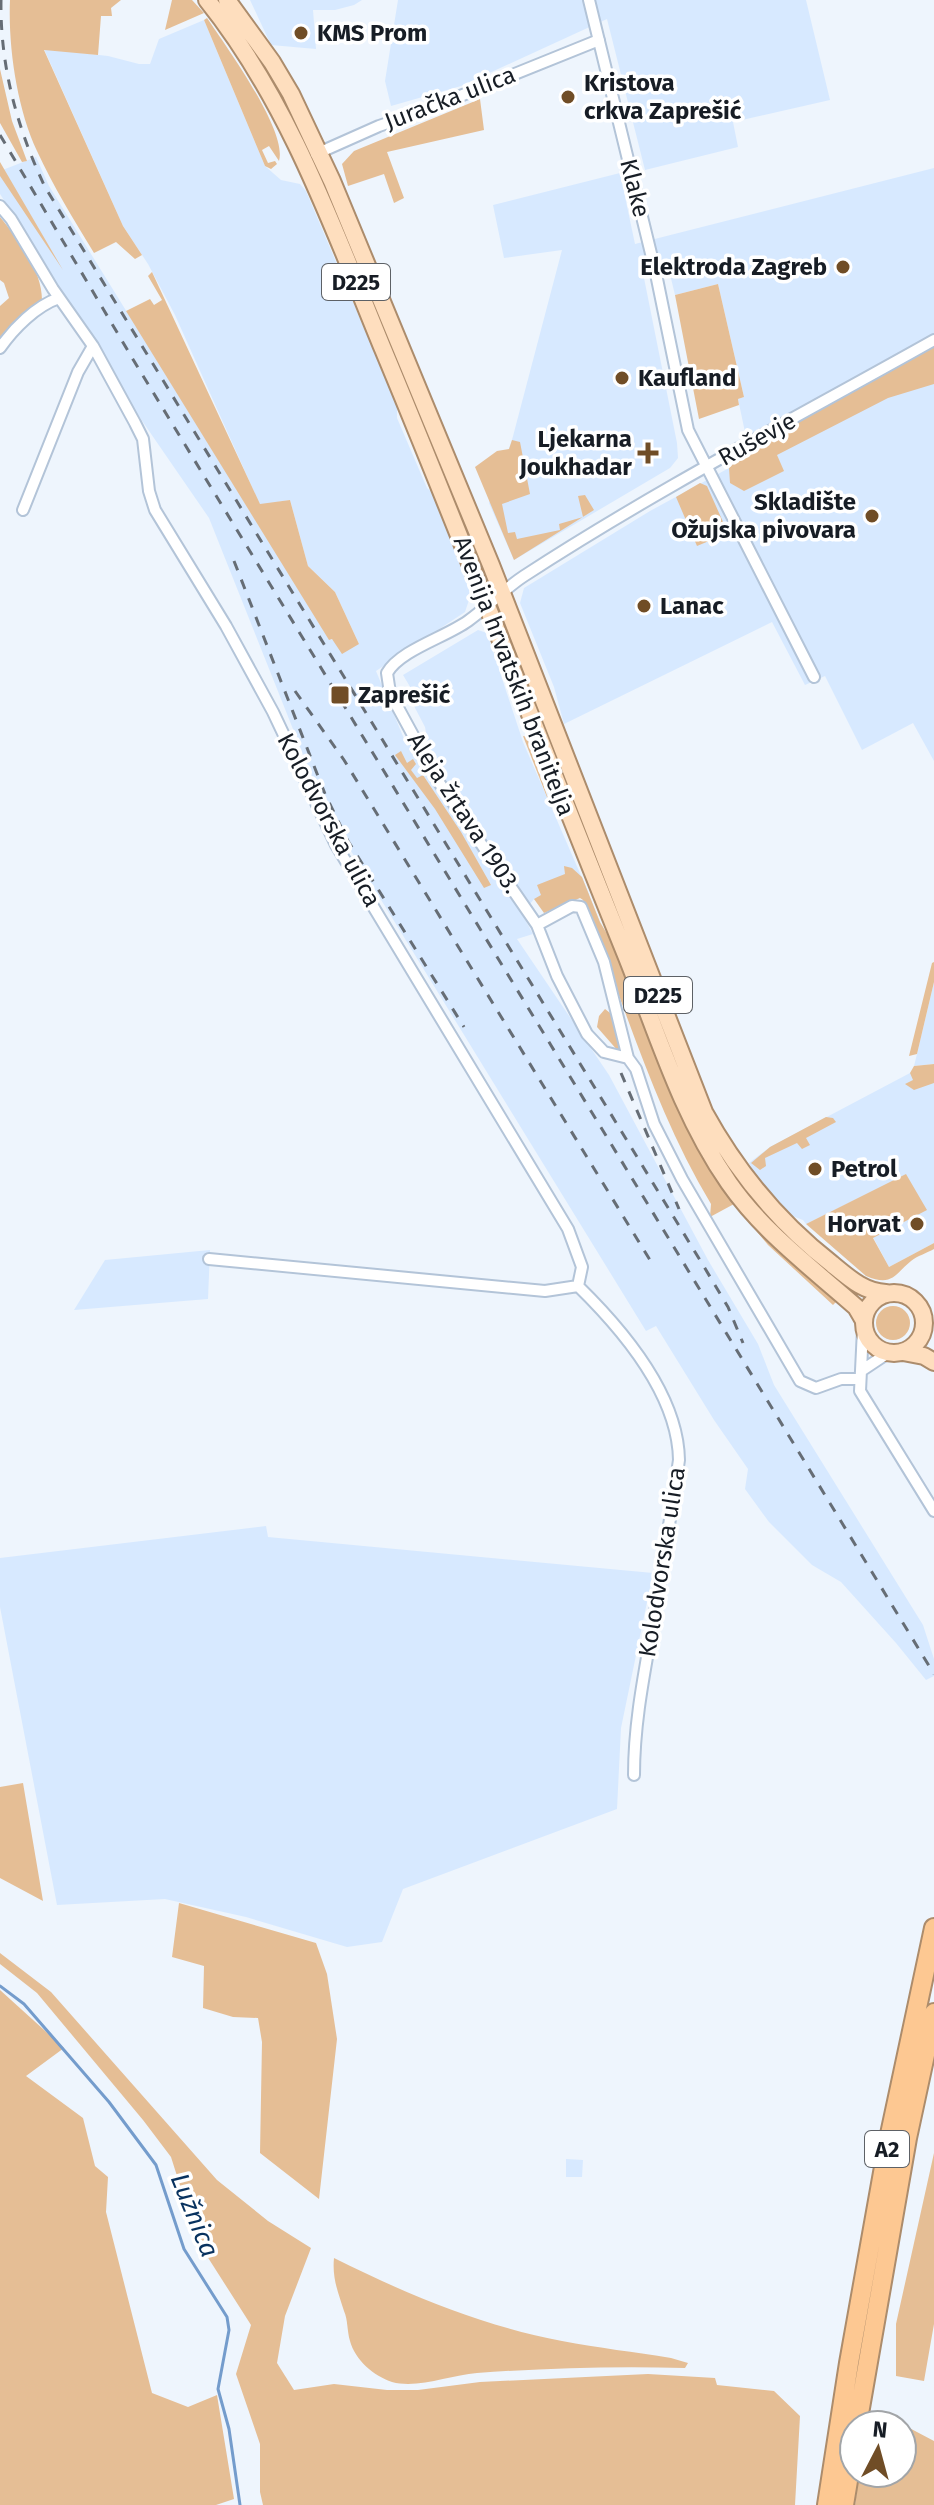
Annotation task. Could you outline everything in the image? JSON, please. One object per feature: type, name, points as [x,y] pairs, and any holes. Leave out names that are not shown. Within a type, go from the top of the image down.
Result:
[{"type":"highway","name":"A2","points":[[857,2409],[858,2367],[889,2139],[933,1932]]},
{"type":"highway","name":"A2","points":[[827,2505],[934,2013]]},
{"type":"main road","name":"Avenija hrvatskih branitelja","points":[[207,0],[248,58],[303,161],[488,604],[688,1114],[730,1185],[760,1222],[856,1307],[863,1324]]},
{"type":"main road","name":"Avenija hrvatskih branitelja","points":[[227,0],[291,94],[319,152],[501,592],[696,1094],[715,1132],[746,1179],[787,1225],[860,1285],[870,1291],[886,1293]]},
{"type":"main road","points":[[240,0],[259,44]]},
{"type":"main road","points":[[863,1324],[870,1303],[886,1293]]},
{"type":"main road","name":"D225","points":[[886,1293],[909,1296],[919,1307],[934,1336]]},
{"type":"main road","points":[[896,1352],[910,1349],[921,1336],[924,1321]]},
{"type":"main road","name":"D225","points":[[863,1324],[872,1345],[924,1356],[934,1362]]},
{"type":"street","name":"Klake","points":[[589,0],[656,274],[688,430],[814,677]]},
{"type":"street","name":"Juračka ulica","points":[[303,161],[379,126],[599,40]]},
{"type":"street","name":"Kolodvorska ulica","points":[[0,206],[93,346],[143,439],[149,491],[155,510],[220,615],[273,712],[336,845],[568,1229],[582,1267],[578,1286],[628,1340],[662,1391],[679,1437],[677,1475],[640,1688],[634,1775]]},
{"type":"street","points":[[0,348],[29,317],[47,302],[59,298]]},
{"type":"street","name":"Ruševje","points":[[501,592],[609,524],[934,340]]},
{"type":"street","points":[[23,510],[78,372],[93,346]]},
{"type":"street","name":"Aleja žrtava 1903.","points":[[501,592],[466,622],[396,662],[389,668],[386,680],[438,781],[537,925],[577,1015],[597,1047],[628,1058]]},
{"type":"street","points":[[537,925],[572,906],[581,907],[604,962],[628,1058],[636,1069],[654,1124],[682,1179],[800,1381],[816,1388],[860,1375],[896,1352]]},
{"type":"street","points":[[209,1259],[545,1291],[578,1286]]},
{"type":"street","points":[[863,1324],[860,1391],[934,1511]]},
{"type":"shaded area","points":[[10,0],[121,0],[111,8],[112,16],[101,16],[98,55],[44,50],[123,226],[142,255],[135,259],[116,242],[94,253],[43,164],[19,97],[12,57]]},
{"type":"shaded area","points":[[172,0],[192,0],[204,13],[165,30]]},
{"type":"shaded area","points":[[250,0],[362,0],[335,10],[313,10],[316,49],[271,45]]},
{"type":"shaded area","points":[[398,0],[806,0],[830,100],[733,122],[738,147],[645,170],[607,19],[461,86],[391,106],[385,81]]},
{"type":"shaded area","points":[[207,18],[253,88],[274,130],[279,161],[269,146],[262,150],[268,163],[275,161],[277,164],[271,169],[265,166],[204,20]]},
{"type":"shaded area","points":[[204,20],[265,166],[281,180],[300,184],[306,191],[397,406],[397,418],[427,488],[434,494],[470,584],[465,612],[376,671],[407,746],[427,738],[413,704],[418,700],[403,675],[478,630],[487,633],[523,742],[589,894],[552,910],[534,899],[522,914],[533,934],[517,939],[609,1075],[708,1260],[758,1344],[774,1385],[923,1625],[934,1659],[934,1676],[926,1680],[841,1582],[812,1565],[769,1522],[745,1489],[748,1469],[656,1326],[646,1331],[324,807],[209,518],[116,383],[88,331],[0,194],[0,171],[36,157],[49,186],[329,639],[359,644],[335,592],[308,566],[290,500],[260,505],[175,315],[148,264],[123,226],[44,49],[150,64],[159,39]]},
{"type":"shaded area","points":[[0,69],[12,121],[27,161],[22,162],[0,123]]},
{"type":"shaded area","points":[[480,99],[484,130],[387,152],[404,198],[394,203],[384,174],[348,186],[342,164],[354,151]]},
{"type":"shaded area","points":[[0,162],[63,270],[0,176]]},
{"type":"shaded area","points":[[934,168],[934,761],[913,723],[862,750],[825,676],[805,685],[772,622],[564,724],[554,687],[520,603],[524,588],[650,511],[729,468],[749,451],[738,399],[744,397],[718,284],[675,295],[668,266],[642,268],[678,458],[670,468],[514,560],[489,503],[512,440],[562,250],[504,258],[493,205],[620,173],[635,244]]},
{"type":"shaded area","points":[[0,217],[33,266],[42,300],[0,343],[0,306],[9,298],[0,280]]},
{"type":"shaded area","points":[[152,272],[260,504],[290,500],[308,566],[335,592],[359,644],[342,654],[332,639],[329,640],[126,311],[150,299],[154,305],[162,300],[148,276]]},
{"type":"shaded area","points":[[718,284],[744,397],[738,399],[739,405],[699,419],[675,295]]},
{"type":"shaded area","points":[[366,286],[484,561],[481,563],[463,517],[444,481]]},
{"type":"shaded area","points":[[934,344],[934,384],[888,398],[777,455],[784,471],[744,491],[730,483],[729,468],[742,455]]},
{"type":"shaded area","points":[[512,440],[520,442],[530,494],[502,504],[508,533],[515,532],[517,539],[560,530],[559,524],[583,517],[514,560],[475,467],[497,451],[509,449]]},
{"type":"shaded area","points":[[700,483],[707,486],[728,533],[697,546],[676,497]]},
{"type":"shaded area","points":[[585,495],[594,510],[583,517],[578,496]]},
{"type":"shaded area","points":[[506,636],[555,744],[702,1121],[851,1288],[847,1293],[790,1244],[737,1184],[699,1125]]},
{"type":"shaded area","points":[[523,736],[527,737],[552,810]]},
{"type":"shaded area","points":[[401,751],[407,763],[413,759],[416,764],[411,770],[417,778],[423,775],[491,885],[484,888],[435,809],[395,755]]},
{"type":"shaded area","points":[[564,866],[572,868],[582,877],[600,922],[616,949],[681,1113],[805,1273],[837,1301],[833,1305],[768,1245],[734,1204],[710,1217],[711,1204],[656,1093],[583,900],[580,898],[544,913],[534,899],[541,895],[537,885],[565,874]]},
{"type":"shaded area","points":[[932,963],[934,982],[917,1054],[909,1056]]},
{"type":"shaded area","points":[[934,982],[934,1064],[914,1066],[917,1054]]},
{"type":"shaded area","points":[[605,1009],[614,1016],[622,1049],[618,1051],[597,1027],[599,1016]]},
{"type":"shaded area","points":[[934,1064],[934,1083],[914,1090],[905,1084],[913,1080],[910,1073],[914,1066]]},
{"type":"shaded area","points":[[934,1071],[934,1243],[889,1267],[873,1237],[909,1180],[906,1175],[806,1224],[787,1214],[758,1181],[749,1163],[770,1147],[910,1073]]},
{"type":"shaded area","points":[[826,1117],[836,1122],[806,1138],[810,1145],[802,1149],[797,1143],[765,1158],[766,1166],[760,1170],[751,1163],[770,1147]]},
{"type":"shaded area","points":[[906,1174],[927,1210],[873,1238],[889,1267],[934,1243],[934,1249],[913,1259],[892,1278],[882,1280],[866,1276],[806,1224]]},
{"type":"shaded area","points":[[210,1250],[208,1299],[74,1310],[105,1260]]},
{"type":"shaded area","points":[[893,1306],[905,1311],[910,1323],[905,1335],[893,1340],[881,1335],[876,1323],[881,1311]]},
{"type":"shaded area","points":[[266,1526],[268,1537],[653,1573],[621,1728],[617,1809],[403,1889],[382,1942],[347,1947],[246,1917],[165,1899],[57,1905],[0,1607],[0,1558]]},
{"type":"shaded area","points":[[23,1783],[43,1901],[0,1878],[0,1787]]},
{"type":"shaded area","points":[[179,1903],[316,1943],[327,1974],[337,2039],[319,2199],[260,2153],[262,2042],[258,2018],[233,2017],[203,2008],[204,1966],[172,1957]]},
{"type":"shaded area","points":[[0,1953],[51,1992],[217,2180],[268,2221],[311,2248],[285,2316],[277,2363],[294,2390],[334,2384],[418,2390],[480,2382],[648,2374],[715,2378],[717,2385],[774,2391],[800,2416],[795,2505],[263,2505],[260,2444],[236,2374],[251,2325],[198,2242],[171,2157],[37,1993],[0,1964]]},
{"type":"shaded area","points":[[0,1990],[64,2048],[26,2076],[83,2118],[95,2166],[108,2177],[106,2212],[152,2393],[188,2407],[217,2395],[234,2499],[216,2505],[0,2505]]},
{"type":"shaded area","points":[[934,2153],[934,2324],[924,2381],[896,2376],[896,2324]]},
{"type":"shaded area","points":[[566,2159],[583,2160],[582,2177],[566,2177]]},
{"type":"shaded area","points":[[334,2258],[417,2296],[503,2327],[562,2341],[688,2363],[685,2368],[529,2370],[467,2374],[412,2384],[392,2382],[379,2376],[356,2355],[336,2285]]},
{"type":"shaded area","points":[[918,2433],[934,2441],[934,2505],[855,2505],[857,2489],[918,2489]]},
{"type":"waterway","name":"Lužnica","points":[[0,1986],[24,2004],[109,2102],[156,2165],[184,2249],[227,2317],[229,2330],[218,2389],[229,2429],[240,2505]]},
{"type":"railway","points":[[1,0],[1,25],[12,96],[26,142],[45,187],[703,1265],[728,1307],[743,1343]]},
{"type":"railway","points":[[0,135],[134,361],[934,1674]]},
{"type":"railway","points":[[234,561],[325,794],[348,841],[464,1027]]},
{"type":"railway","points":[[295,691],[344,760],[653,1265]]},
{"type":"railway","points":[[621,1073],[679,1209]]},
{"type":"place","name":"KMS Prom","points":[[301,33]]},
{"type":"place","name":"Kristova crkva Zaprešić","points":[[568,97]]},
{"type":"place","name":"Elektroda Zagreb","points":[[843,267]]},
{"type":"place","name":"Kaufland","points":[[622,378]]},
{"type":"place","name":"Ljekarna Joukhadar","points":[[648,453]]},
{"type":"place","name":"Skladište Ožujska pivovara","points":[[872,516]]},
{"type":"place","name":"Lanac","points":[[644,606]]},
{"type":"place","name":"Zaprešić","points":[[340,695]]},
{"type":"place","name":"Petrol","points":[[815,1169]]},
{"type":"place","name":"Horvat","points":[[917,1224]]}]
